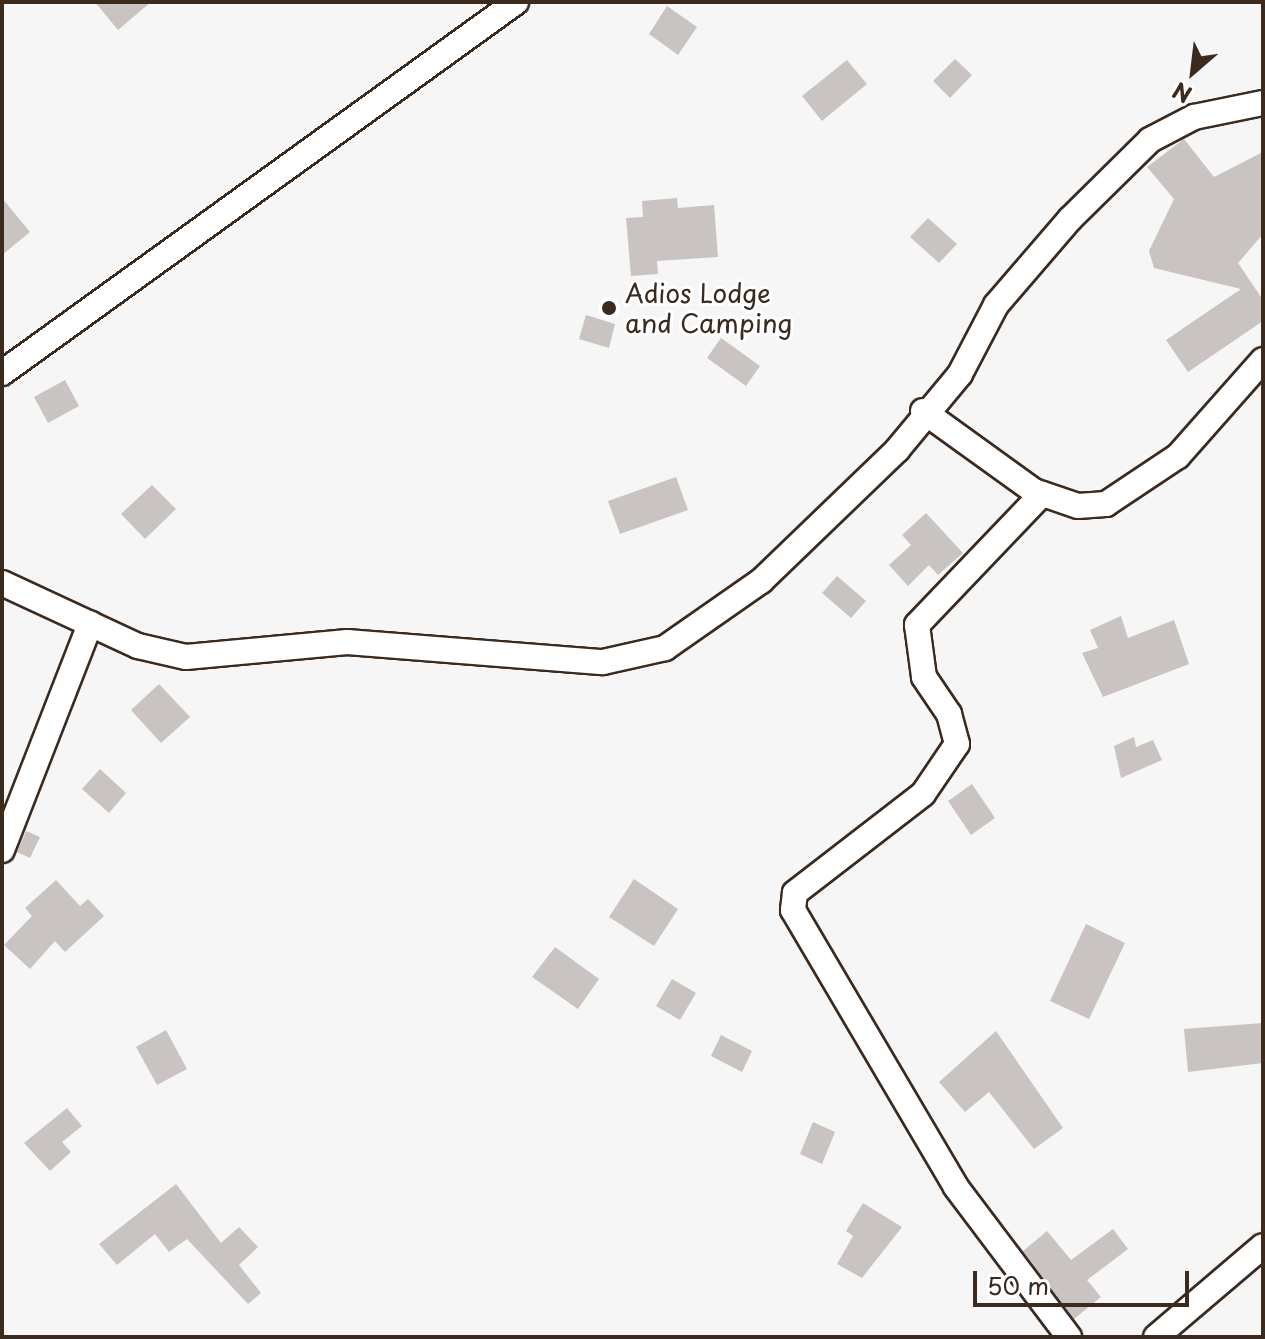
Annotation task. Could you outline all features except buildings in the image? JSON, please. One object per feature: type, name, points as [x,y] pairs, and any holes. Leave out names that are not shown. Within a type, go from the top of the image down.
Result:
[{"type":"street","points":[[2,373],[516,2]]},
{"type":"street","points":[[2,583],[138,646],[186,657],[347,642],[603,662],[665,648],[761,581],[897,450],[923,411],[960,374],[996,305],[1070,219],[1150,140],[1194,117],[1263,103]]},
{"type":"street","points":[[923,411],[1042,494],[1078,506],[1106,504],[1134,490],[1178,456],[1263,360]]},
{"type":"street","points":[[1042,494],[917,625],[924,677],[949,714],[957,744],[923,794],[795,893],[793,910],[956,1187],[1069,1337]]},
{"type":"street","points":[[2,850],[90,624]]},
{"type":"street","points":[[1156,1337],[1263,1246]]},
{"type":"place","name":"Adios Lodge and Camping","points":[[609,308]]}]
